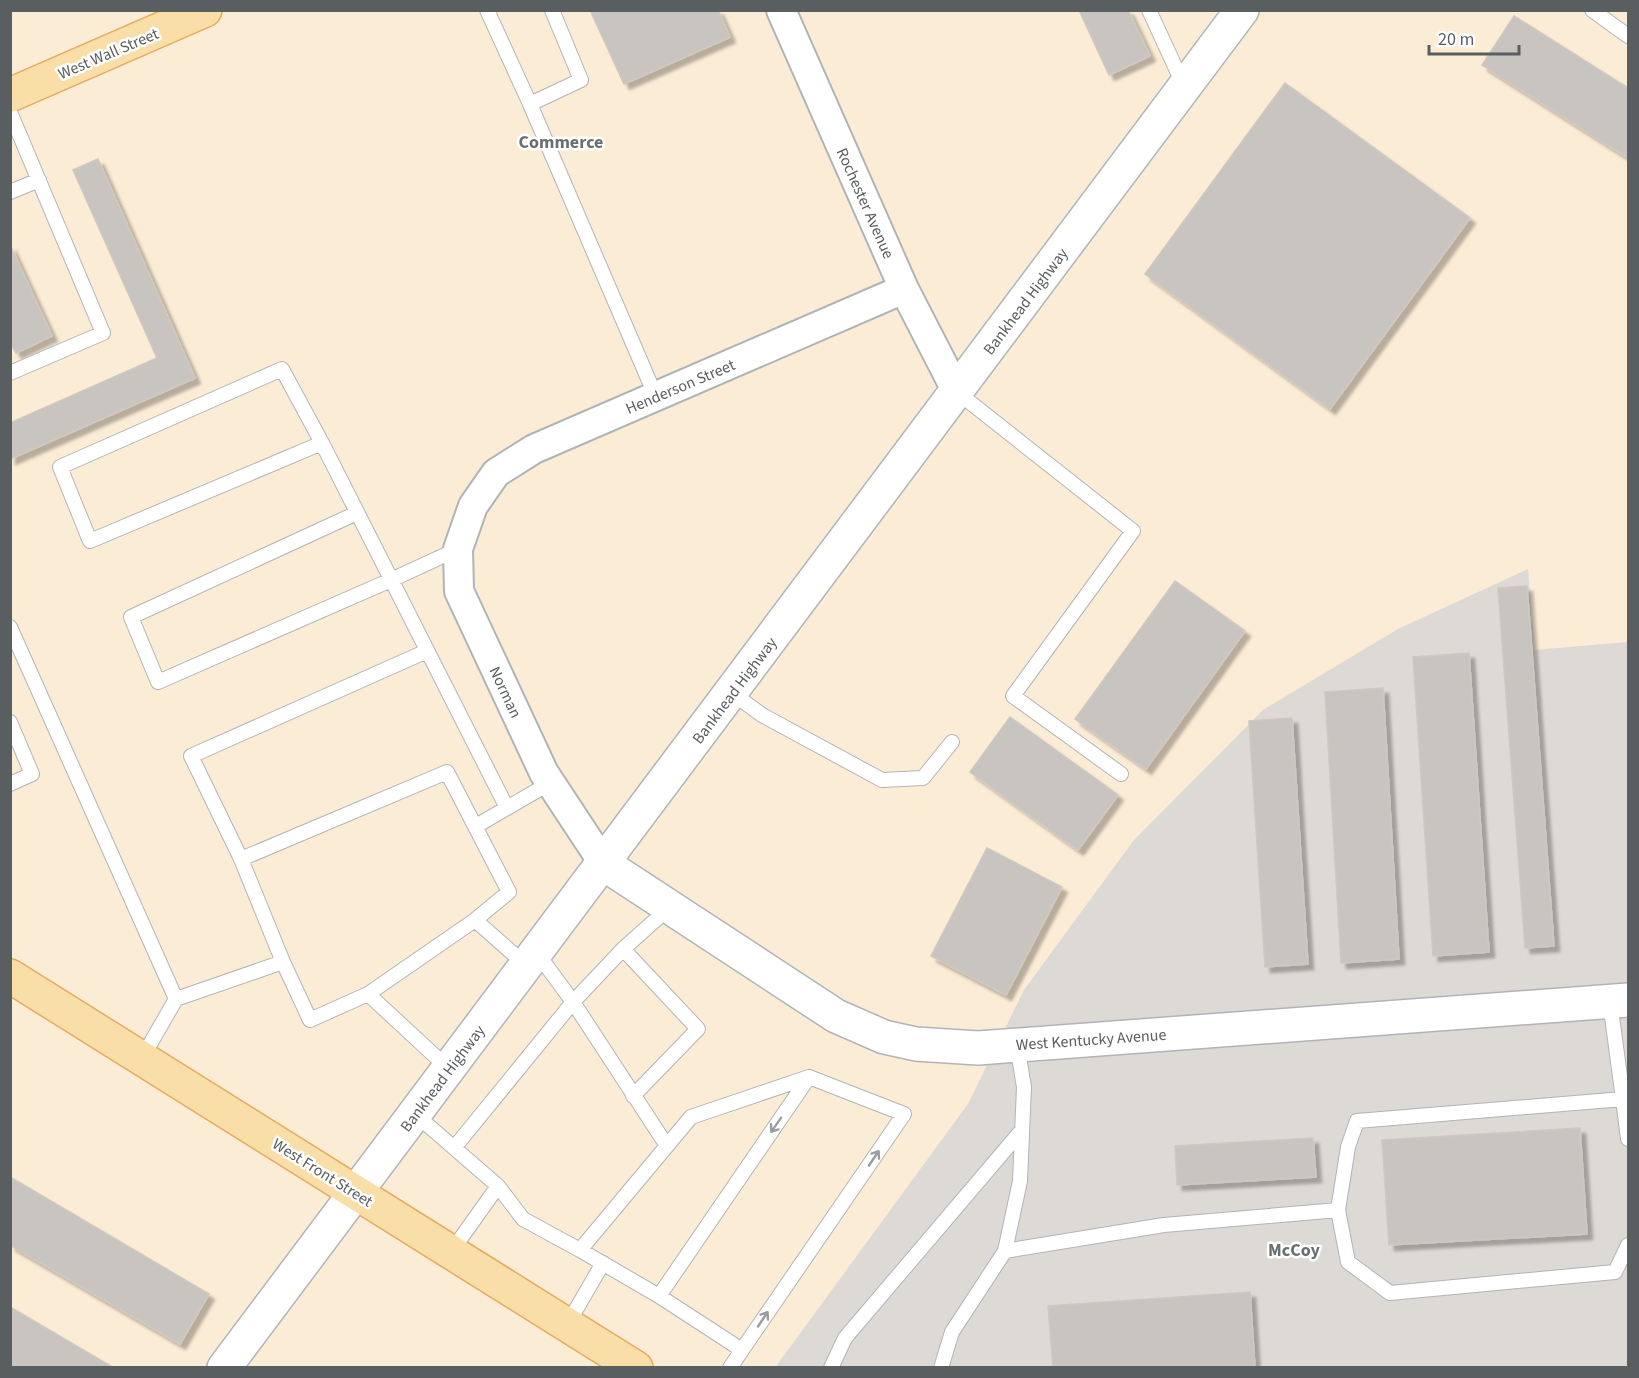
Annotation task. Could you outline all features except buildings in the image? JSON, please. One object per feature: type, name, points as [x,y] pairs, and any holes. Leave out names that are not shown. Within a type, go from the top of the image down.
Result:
[{"type":"main road","name":"West Wall Street","points":[[10,95],[205,10]]},
{"type":"main road","name":"West Front Street","points":[[10,976],[636,1368]]},
{"type":"street","name":"Rochester Avenue","points":[[781,10],[904,289],[957,392]]},
{"type":"street","name":"Bankhead Highway","points":[[224,1368],[1242,10]]},
{"type":"street","name":"Henderson Street","points":[[473,506],[496,474],[534,449],[904,289]]},
{"type":"street","name":"Norman","points":[[473,506],[458,549],[459,591],[544,773],[604,864]]},
{"type":"street","name":"West Kentucky Avenue","points":[[604,864],[836,1016],[862,1029],[916,1044],[978,1048],[1619,1001]]},
{"type":"lane","points":[[488,10],[656,397]]},
{"type":"lane","points":[[530,104],[581,80],[552,10]]},
{"type":"lane","points":[[1149,10],[1185,88]]},
{"type":"lane","points":[[1592,10],[1629,36]]},
{"type":"lane","points":[[10,112],[103,333],[10,373]]},
{"type":"lane","points":[[10,192],[39,180]]},
{"type":"lane","points":[[322,443],[90,541],[60,467],[282,369],[322,443],[507,808]]},
{"type":"lane","points":[[957,392],[1133,531],[1013,696],[1120,774]]},
{"type":"lane","points":[[357,513],[131,617],[158,682],[458,549]]},
{"type":"lane","points":[[10,627],[176,999]]},
{"type":"lane","points":[[241,859],[447,772],[509,892],[475,920],[368,994],[310,1020],[283,962],[241,859],[191,756],[427,651]]},
{"type":"lane","points":[[732,693],[762,715],[882,780],[923,778],[952,742]]},
{"type":"lane","points":[[10,722],[32,774],[10,784]]},
{"type":"lane","points":[[476,826],[550,783]]},
{"type":"lane","points":[[454,1148],[573,1002],[624,949],[670,907]]},
{"type":"lane","points":[[475,920],[532,959],[573,1002],[667,1146]]},
{"type":"lane","points":[[624,949],[698,1029],[633,1096]]},
{"type":"lane","points":[[142,1058],[176,999],[283,962]]},
{"type":"lane","points":[[368,994],[449,1069]]},
{"type":"lane","points":[[1619,1001],[1623,1099],[1629,1139]]},
{"type":"lane","points":[[941,1368],[952,1332],[1005,1251],[1020,1181],[1024,1087],[1017,1045]]},
{"type":"lane","points":[[659,1296],[809,1077]]},
{"type":"lane","points":[[580,1250],[691,1117],[809,1077],[904,1113],[730,1368]]},
{"type":"lane","points":[[1623,1099],[1357,1120],[1348,1147],[1338,1210],[1348,1262],[1390,1293],[1615,1272],[1629,1245]]},
{"type":"lane","points":[[415,1114],[498,1186],[523,1219],[659,1296],[742,1350]]},
{"type":"lane","points":[[831,1368],[845,1338],[1022,1130]]},
{"type":"lane","points":[[451,1252],[498,1186]]},
{"type":"lane","points":[[1005,1251],[1164,1225],[1338,1210]]},
{"type":"lane","points":[[567,1324],[603,1263]]},
{"type":"shaded area","points":[[10,11],[1628,11],[1628,642],[1534,650],[1528,569],[1398,629],[1263,710],[1134,840],[1024,990],[968,1104],[775,1367],[11,1367]]},
{"type":"shaded area","points":[[1528,569],[1535,650],[1628,642],[1628,1367],[775,1368],[968,1104],[1024,990],[1134,840],[1263,710],[1398,629]]},
{"type":"district","name":"Commerce","points":[[561,142]]},
{"type":"district","name":"McCoy","points":[[1294,1250]]}]
